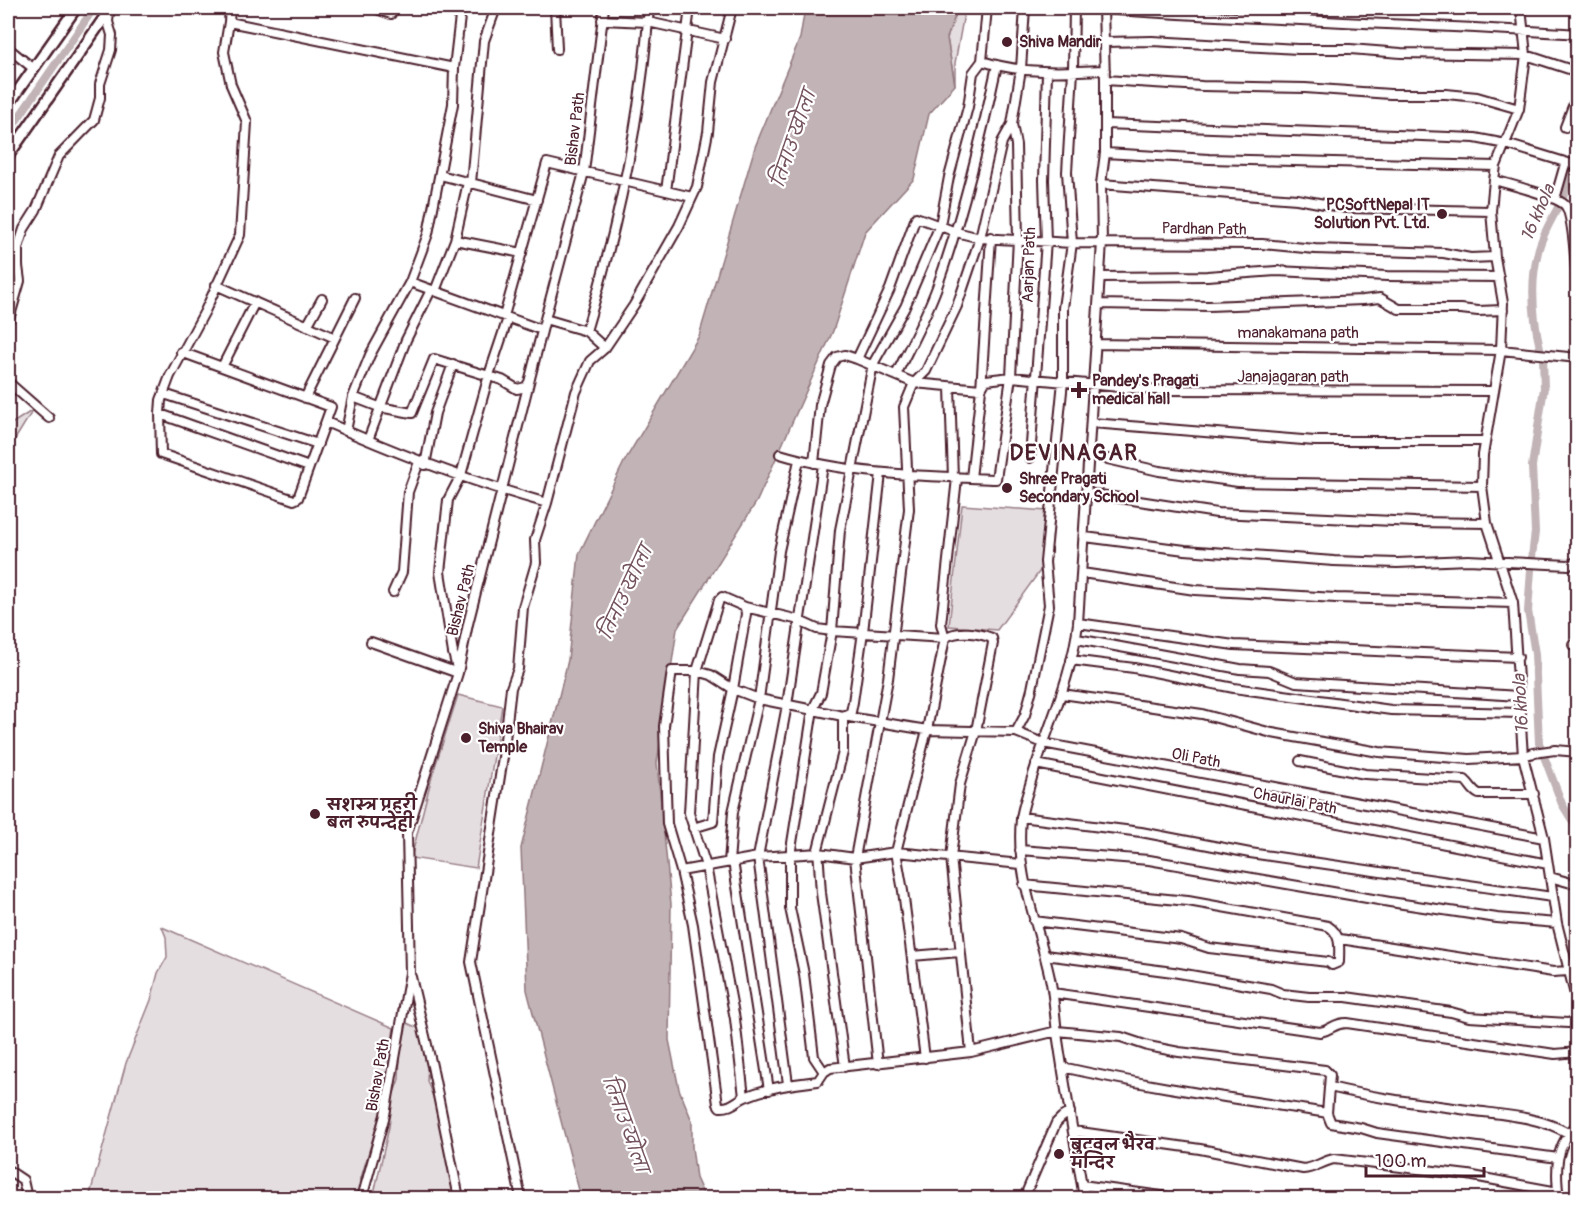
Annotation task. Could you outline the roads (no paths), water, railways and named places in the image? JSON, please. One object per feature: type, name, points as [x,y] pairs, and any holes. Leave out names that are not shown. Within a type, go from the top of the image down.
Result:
[{"type":"main road","points":[[8,105],[76,8]]},
{"type":"main road","points":[[8,156],[110,9]]},
{"type":"street","points":[[182,352],[331,407],[298,498],[294,500],[160,454],[159,414],[170,376],[240,235],[247,122],[231,85],[224,52],[230,8]]},
{"type":"street","points":[[374,8],[392,14]]},
{"type":"street","points":[[346,431],[353,397],[370,355],[410,282],[428,234],[453,105],[454,68],[461,8]]},
{"type":"street","points":[[368,440],[405,340],[433,290],[455,240],[470,183],[484,41],[496,8]]},
{"type":"street","points":[[555,8],[557,48]]},
{"type":"street","name":"Bishav Path","points":[[362,1198],[385,1115],[410,973],[407,833],[458,673],[468,624],[584,172],[604,8]]},
{"type":"street","points":[[586,331],[605,269],[626,182],[649,8]]},
{"type":"street","points":[[666,191],[690,8]]},
{"type":"street","points":[[522,1198],[471,962],[512,688],[518,669],[523,607],[536,563],[535,540],[576,392],[590,361],[605,348],[640,295],[679,226],[701,173],[713,82],[732,8]]},
{"type":"street","points":[[824,1072],[814,1057],[804,974],[790,908],[790,856],[813,709],[821,693],[832,631],[840,530],[854,469],[857,437],[873,364],[905,307],[940,225],[949,177],[968,107],[973,73],[982,61],[987,8]]},
{"type":"street","points":[[878,1064],[855,858],[878,722],[888,679],[909,509],[904,407],[914,383],[926,370],[957,306],[980,238],[1002,142],[1012,124],[1021,69],[1025,8]]},
{"type":"street","points":[[1016,732],[1025,715],[1032,689],[1049,605],[1045,562],[1063,381],[1063,308],[1072,243],[1067,172],[1074,8]]},
{"type":"street","points":[[1084,1198],[1062,1066],[1053,993],[1045,955],[1024,885],[1020,849],[1021,817],[1035,764],[1062,694],[1077,639],[1102,242],[1101,184],[1105,153],[1103,8],[1224,18],[1429,25],[1578,34]]},
{"type":"street","points":[[1521,8],[1526,55],[1519,109],[1496,166],[1491,211],[1503,310],[1501,350],[1485,441],[1482,486],[1487,523],[1513,603],[1523,756],[1544,838],[1557,923],[1578,1007]]},
{"type":"street","points":[[8,344],[8,323],[20,281],[18,248],[24,229],[36,210],[59,156],[94,120],[100,98],[100,84],[111,50],[112,35],[108,22],[110,9]]},
{"type":"street","points":[[602,20],[648,22],[725,39]]},
{"type":"street","points":[[229,22],[454,68]]},
{"type":"street","points":[[1105,42],[1152,41],[1401,53],[1526,55],[1578,72]]},
{"type":"street","points":[[8,48],[34,69]]},
{"type":"street","points":[[982,61],[1047,72],[1105,70]]},
{"type":"street","points":[[896,375],[936,290],[956,232],[983,132],[997,65]]},
{"type":"street","name":"Aarjan Path","points":[[1030,458],[1046,241],[1044,180],[1047,72]]},
{"type":"street","points":[[1105,80],[1202,86],[1305,88],[1390,94],[1446,94],[1477,97],[1519,109]]},
{"type":"street","points":[[1565,127],[1578,93]]},
{"type":"street","points":[[780,454],[823,465],[909,477],[996,479],[1011,377],[1018,239],[1016,145],[1012,124]]},
{"type":"street","points":[[1105,124],[1475,138],[1506,144],[1571,165],[1555,199]]},
{"type":"street","points":[[1105,153],[1209,159],[1496,166]]},
{"type":"street","points":[[458,673],[440,572],[447,500],[461,475],[547,163],[692,197]]},
{"type":"street","points":[[440,175],[537,200]]},
{"type":"street","points":[[1494,180],[1555,199],[1565,206],[1570,221],[1575,255],[1578,298]]},
{"type":"street","points":[[1101,184],[1297,199],[1346,207],[1491,211]]},
{"type":"street","name":"Pardhan Path","points":[[857,359],[890,289],[916,217],[980,238],[1072,243],[1262,244],[1315,249],[1444,253],[1470,258],[1495,257]]},
{"type":"street","points":[[971,478],[981,389],[991,237]]},
{"type":"street","points":[[455,240],[522,253]]},
{"type":"street","points":[[1100,277],[1207,276],[1276,271],[1387,276],[1499,277]]},
{"type":"street","points":[[410,282],[542,330]]},
{"type":"street","points":[[216,285],[335,338]]},
{"type":"street","points":[[305,398],[356,298]]},
{"type":"street","points":[[1098,304],[1209,306],[1380,298],[1399,309],[1503,310]]},
{"type":"street","points":[[307,326],[322,299]]},
{"type":"street","points":[[222,367],[255,302]]},
{"type":"street","points":[[545,319],[586,331],[605,348]]},
{"type":"street","name":"manakamana path","points":[[1095,344],[1501,350],[1578,358]]},
{"type":"street","points":[[814,463],[820,405],[831,365],[837,357],[845,355],[873,364],[914,383],[981,389]]},
{"type":"street","points":[[353,397],[379,407],[412,413],[434,359],[489,375],[517,388],[526,387],[530,380]]},
{"type":"street","points":[[393,592],[402,572],[408,492],[422,463],[435,413],[453,364]]},
{"type":"street","points":[[981,389],[986,380],[1011,377]]},
{"type":"street","name":"Janajagaran path","points":[[1011,377],[1152,390],[1493,391]]},
{"type":"street","points":[[8,382],[49,418]]},
{"type":"street","points":[[925,1058],[896,852],[927,730],[945,638],[941,624],[955,478],[950,387]]},
{"type":"street","points":[[164,394],[318,444]]},
{"type":"street","points":[[159,414],[309,467]]},
{"type":"street","points":[[326,422],[422,463],[502,491],[547,503]]},
{"type":"street","points":[[1092,423],[1315,441],[1485,441]]},
{"type":"street","points":[[1090,455],[1159,471],[1238,482],[1482,486]]},
{"type":"street","points":[[769,1090],[731,862],[733,812],[759,699],[779,551],[799,460]]},
{"type":"street","points":[[788,1084],[758,857],[787,705],[823,465]]},
{"type":"street","points":[[845,1066],[821,893],[819,853],[843,752],[843,716],[851,712],[863,632],[881,472]]},
{"type":"street","points":[[1087,493],[1217,513],[1487,523]]},
{"type":"street","points":[[1085,537],[1185,550],[1334,561],[1397,563],[1468,560],[1569,565],[1578,561]]},
{"type":"street","points":[[1082,573],[1195,590],[1336,598],[1513,603]]},
{"type":"street","points":[[744,1097],[735,1019],[706,866],[689,813],[697,671],[719,600],[722,597],[745,607],[771,613],[817,629],[945,638],[950,634],[965,633],[983,634],[992,638],[993,643],[976,731],[960,784],[951,857],[971,1052]]},
{"type":"street","points":[[693,828],[713,822],[718,758],[733,689],[746,614],[745,607]]},
{"type":"street","points":[[1078,623],[1234,645],[1518,657]]},
{"type":"street","points":[[1077,639],[1240,669],[1269,671],[1296,682],[1519,696]]},
{"type":"street","points":[[371,642],[458,673]]},
{"type":"street","points":[[1071,660],[1134,668],[1244,689],[1391,710],[1521,713]]},
{"type":"street","points":[[697,671],[672,671],[663,726],[667,824],[681,871],[693,925],[720,1107],[727,1108],[744,1097],[788,1084],[818,1081],[824,1072],[831,1068],[971,1052],[1057,1031],[1121,1036],[1148,1046],[1179,1052],[1325,1070],[1330,1075],[1327,1113],[1331,1124],[1361,1128],[1377,1133],[1558,1158]]},
{"type":"street","name":"Oli Path","points":[[697,671],[711,675],[733,689],[759,699],[787,705],[927,730],[1016,732],[1043,743],[1544,838]]},
{"type":"street","points":[[1062,694],[1202,714],[1272,733],[1379,752],[1469,759],[1523,756],[1555,750],[1578,752]]},
{"type":"street","points":[[1300,761],[1365,774],[1465,780],[1474,792],[1479,794],[1534,794]]},
{"type":"street","name":"Chaurlai Path","points":[[1035,764],[1548,864]]},
{"type":"street","points":[[1021,817],[1141,832],[1250,853],[1552,897]]},
{"type":"street","points":[[1020,849],[1149,860],[1390,902],[1497,918],[1557,923]]},
{"type":"street","points":[[681,871],[758,857],[819,853],[855,858],[896,852],[1021,864]]},
{"type":"street","points":[[1550,877],[1578,885]]},
{"type":"street","points":[[1024,885],[1188,901],[1328,926],[1340,939],[1339,963],[1332,965],[1328,962],[1209,948],[1181,939],[1034,921]]},
{"type":"street","points":[[1340,939],[1553,972],[1568,971]]},
{"type":"street","points":[[912,956],[960,952]]},
{"type":"street","points":[[1045,955],[1173,972],[1309,998],[1346,997],[1451,1012],[1469,1017],[1568,1023],[1578,1020]]},
{"type":"street","points":[[410,973],[459,1198]]},
{"type":"street","points":[[1053,993],[1320,1032],[1328,1031],[1338,1023],[1347,1023],[1555,1054],[1578,1052]]},
{"type":"street","points":[[1062,1066],[1197,1093],[1327,1113]]},
{"type":"street","points":[[1330,1087],[1372,1097],[1513,1116],[1552,1124],[1568,1133]]},
{"type":"street","points":[[1024,1198],[1056,1123],[1070,1112]]},
{"type":"street","points":[[1073,1131],[1200,1149],[1303,1169],[1315,1168],[1334,1159],[1468,1175],[1558,1195],[1556,1166],[1558,1158],[1568,1133],[1578,1124]]},
{"type":"street","points":[[8,1170],[23,1180],[27,1198]]},
{"type":"street","points":[[1082,1185],[1176,1198]]},
{"type":"water","name":"तिनाउ खोला","points":[[805,8],[958,8],[947,38],[955,85],[929,114],[914,179],[865,232],[833,331],[757,501],[677,629],[657,763],[671,904],[669,1040],[679,1089],[692,1121],[692,1147],[696,1178],[705,1198],[581,1198],[527,990],[521,848],[568,660],[579,554],[624,462],[699,336],[755,147],[800,38]]},
{"type":"waterway","points":[[8,133],[94,8]]},
{"type":"waterway","name":"16 khola","points":[[1540,348],[1533,300],[1536,264],[1542,238],[1578,164]]},
{"type":"waterway","points":[[1572,171],[1578,197]]},
{"type":"waterway","name":"16 khola","points":[[1532,557],[1535,532],[1532,466],[1544,388],[1543,358]]},
{"type":"waterway","name":"16 khola","points":[[1531,570],[1528,611],[1535,654],[1539,743],[1562,804],[1578,830]]},
{"type":"place","name":"Shiva Mandir","points":[[1007,42]]},
{"type":"place","name":"PCSoftNepal IT Solution Pvt. Ltd.","points":[[1442,214]]},
{"type":"place","name":"Pandey's Pragati medical hall","points":[[1079,390]]},
{"type":"place","name":"Shree Pragati Secondary School","points":[[1007,488]]},
{"type":"place","name":"Shiva Bhairav Temple","points":[[466,738]]},
{"type":"place","name":"सशस्त्र प्रहरी बल रुपन्देही","points":[[315,814]]},
{"type":"place","name":"बुटवल भैरव मन्दिर","points":[[1059,1154]]},
{"type":"district","name":"DEVINAGAR","points":[[1074,453]]}]
